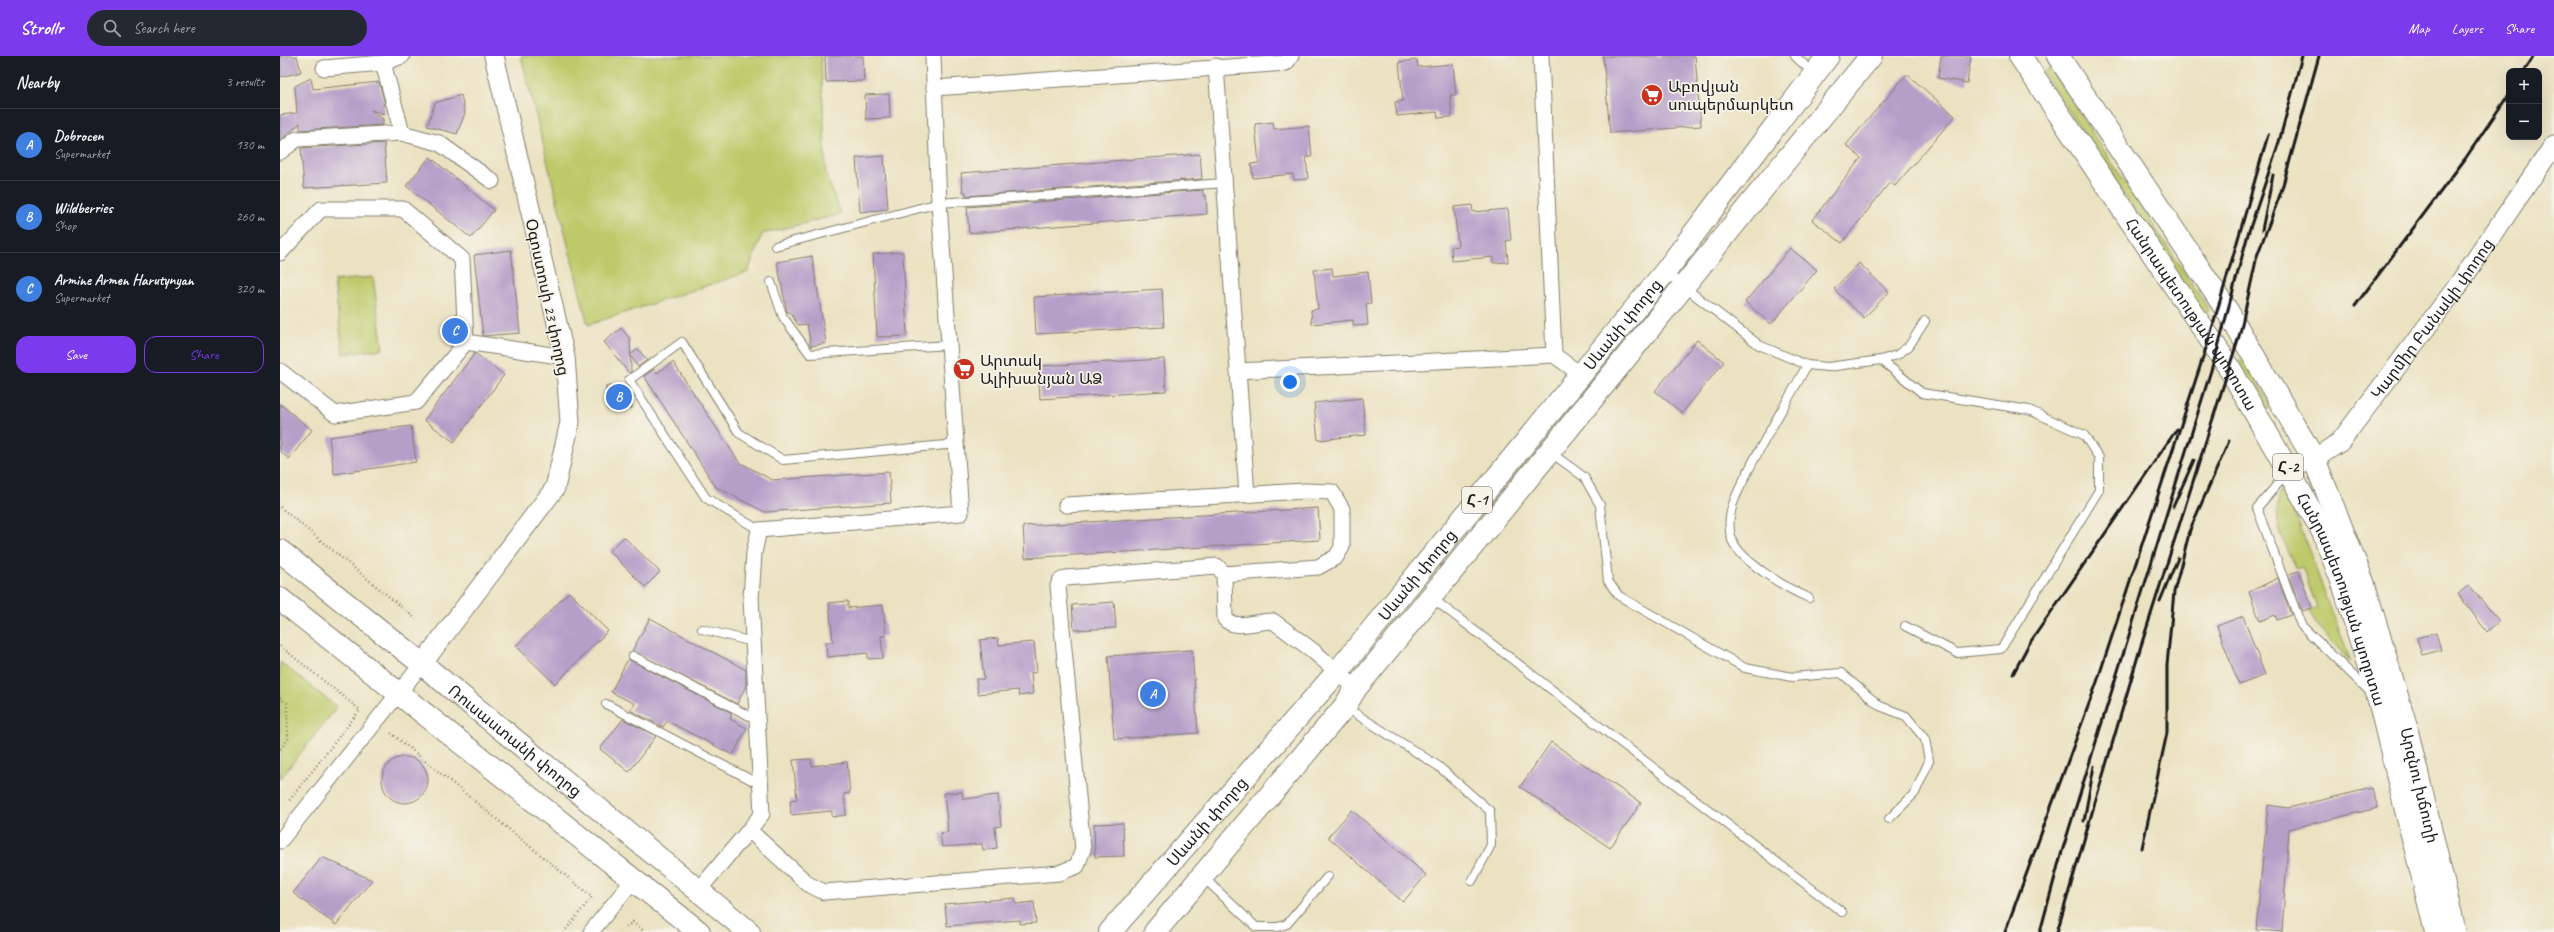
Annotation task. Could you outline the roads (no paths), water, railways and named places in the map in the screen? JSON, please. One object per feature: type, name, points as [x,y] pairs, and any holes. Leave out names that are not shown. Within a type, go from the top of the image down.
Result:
[{"type":"main road","name":"Սևանի փողոց","points":[[1110,932],[1338,671],[1665,272],[1828,56]]},
{"type":"main road","name":"Սևանի փողոց","points":[[1155,932],[1345,706],[1356,688],[1550,452],[1682,286],[1872,56]]},
{"type":"main road","name":"Հանրապետության պողոտա","points":[[2020,56],[2229,367],[2289,469],[2323,532],[2344,586],[2379,700],[2436,932]]},
{"type":"main road","name":"Հանրապետության պողոտա","points":[[2058,56],[2228,312],[2303,438]]},
{"type":"main road","name":"Արզնու խճուղի","points":[[2303,438],[2314,459],[2363,582],[2403,715],[2455,932]]},
{"type":"main road","name":"Ռուսաստանի փողոց","points":[[280,551],[422,664],[749,932]]},
{"type":"main road","points":[[280,599],[699,932]]},
{"type":"street","points":[[324,68],[383,63],[402,56]]},
{"type":"street","name":"Օգոստոսի 23 փողոց","points":[[422,664],[555,488],[570,422],[565,357],[494,56]]},
{"type":"street","points":[[698,891],[762,814],[751,574],[759,530],[961,513],[939,203],[933,56]]},
{"type":"street","points":[[934,88],[1216,66],[1286,63],[1291,56]]},
{"type":"street","points":[[1541,56],[1554,355]]},
{"type":"street","points":[[383,63],[402,133]]},
{"type":"street","points":[[1216,66],[1247,495]]},
{"type":"street","points":[[280,152],[297,139],[402,133],[438,143],[492,181]]},
{"type":"street","name":"Կարմիր Բանակի փողոց","points":[[2289,469],[2314,459],[2340,442],[2345,436],[2456,288],[2554,145]]},
{"type":"street","points":[[280,253],[321,209],[403,209],[462,259],[466,342],[416,402],[335,414],[280,371]]},
{"type":"street","points":[[466,342],[565,357]]},
{"type":"street","points":[[1238,371],[1554,355],[1580,374]]},
{"type":"street","points":[[1066,505],[1305,491],[1332,492],[1342,509],[1342,547],[1336,558],[1318,567],[1224,574]]},
{"type":"street","points":[[749,830],[808,884],[824,892],[1059,873],[1077,866],[1083,849],[1058,586],[1060,581],[1066,578],[1217,566],[1224,574],[1225,619],[1228,623],[1235,625],[1273,622],[1338,671],[1356,688]]},
{"type":"street","points":[[280,841],[422,664]]},
{"type":"street","points":[[592,932],[634,879]]},
{"type":"lane","points":[[1795,56],[1814,74]]},
{"type":"lane","points":[[775,246],[939,203],[1225,183]]},
{"type":"lane","points":[[1665,272],[1759,345],[1807,365],[1828,367],[1881,360],[1897,355],[1909,346],[1924,321]]},
{"type":"lane","points":[[771,282],[782,317],[810,354],[949,345]]},
{"type":"lane","points":[[759,530],[706,498],[629,380],[682,342],[739,433],[783,460],[956,444]]},
{"type":"lane","points":[[1881,360],[1922,393],[2029,410],[2084,435],[2099,458],[2099,490],[2001,649],[1956,653],[1905,626]]},
{"type":"lane","points":[[1807,365],[1735,497],[1728,524],[1733,541],[1752,562],[1785,587],[1809,598]]},
{"type":"lane","points":[[1550,452],[1584,477],[1600,505],[1608,581],[1618,596],[1745,668],[1792,677],[1841,673],[1880,706],[1906,716],[1925,739],[1929,761],[1916,794],[1889,819]]},
{"type":"lane","points":[[2289,469],[2257,508],[2301,625],[2379,700]]},
{"type":"lane","points":[[1431,598],[1842,912]]},
{"type":"lane","points":[[702,629],[753,642]]},
{"type":"lane","points":[[633,656],[757,720]]},
{"type":"lane","points":[[606,704],[761,785]]},
{"type":"lane","points":[[1345,706],[1438,766],[1490,811],[1491,845],[1472,881]]},
{"type":"lane","points":[[1202,876],[1256,927],[1278,927],[1287,924],[1328,876]]},
{"type":"railway","points":[[2040,932],[2060,858],[2217,351],[2248,234],[2279,142],[2302,56]]},
{"type":"railway","points":[[2057,932],[2140,649],[2240,333],[2257,256],[2281,192],[2319,56]]},
{"type":"railway","points":[[2526,68],[2534,56]]},
{"type":"railway","points":[[2355,306],[2465,159],[2506,98]]},
{"type":"railway","points":[[2005,932],[2097,682],[2209,339],[2268,135]]},
{"type":"railway","points":[[2262,230],[2273,175]]},
{"type":"railway","points":[[2013,674],[2029,644],[2177,429]]},
{"type":"railway","points":[[2188,534],[2229,441]]},
{"type":"railway","points":[[2173,507],[2194,460]]},
{"type":"railway","points":[[2142,848],[2167,733],[2167,665],[2174,592],[2190,530]]},
{"type":"railway","points":[[2160,601],[2178,558]]},
{"type":"railway","points":[[2084,821],[2094,766]]},
{"type":"place","name":"Աբովյան սուպերմարկետ","points":[[1652,95]]},
{"type":"place","name":"Armine Armen Harutynyan","points":[[455,331]]},
{"type":"place","name":"Արտակ Ալիխանյան ԱՁ","points":[[964,369]]},
{"type":"place","name":"Wildberries","points":[[619,397]]},
{"type":"place","name":"Dobrocen","points":[[1153,694]]}]
